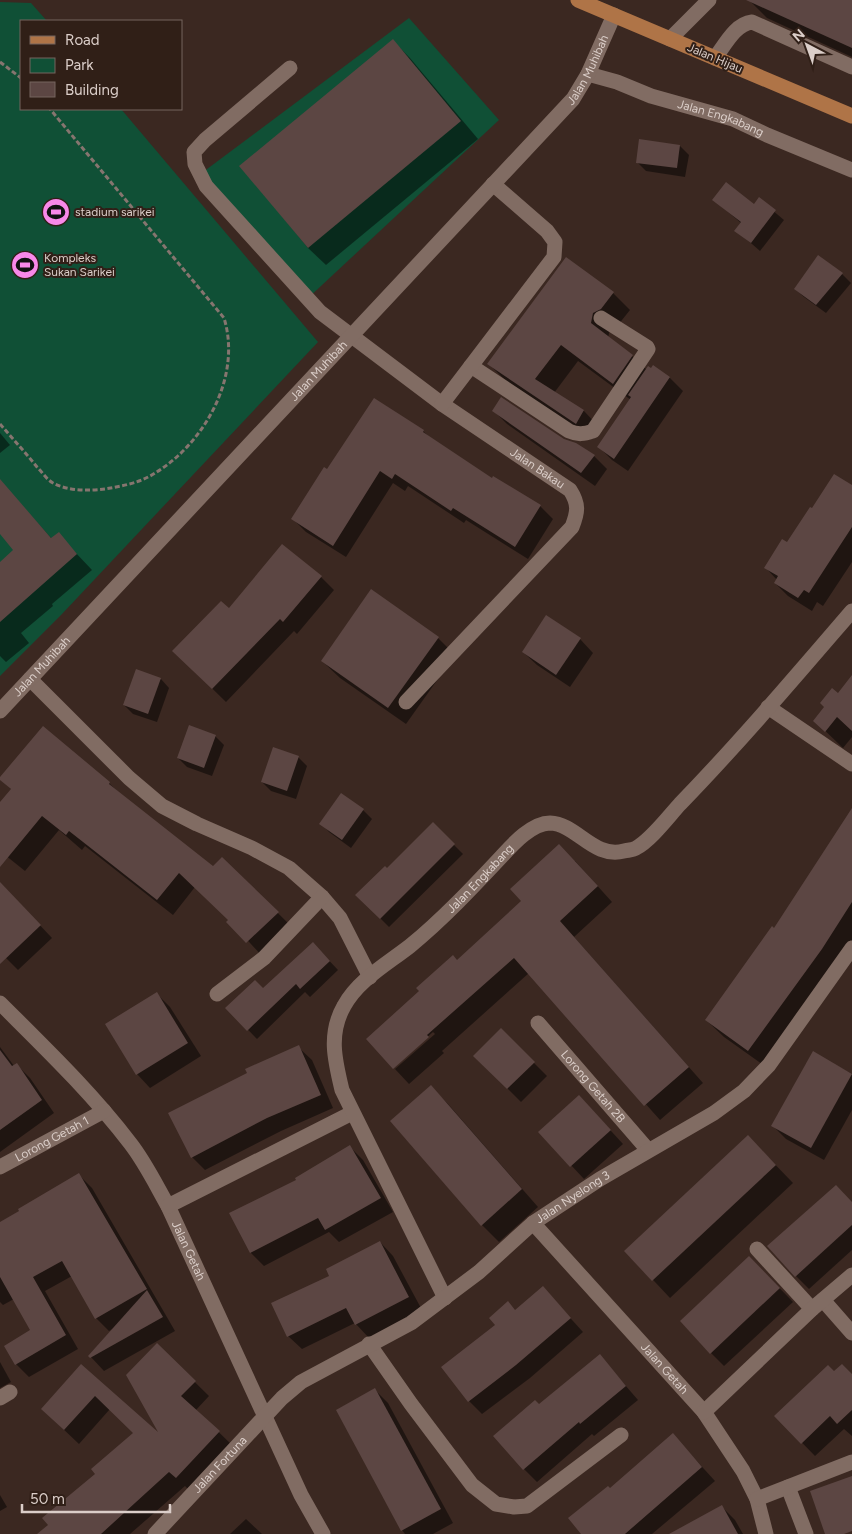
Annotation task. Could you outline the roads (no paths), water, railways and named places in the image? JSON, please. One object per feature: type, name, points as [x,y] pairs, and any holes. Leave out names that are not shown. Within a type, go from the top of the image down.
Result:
[{"type":"main road","name":"Jalan Hijau","points":[[578,0],[852,116]]},
{"type":"street","points":[[670,39],[709,0]]},
{"type":"street","name":"Jalan Muhibah","points":[[0,711],[573,99],[588,74],[614,15]]},
{"type":"street","points":[[715,58],[738,28],[752,22],[852,67]]},
{"type":"street","name":"Jalan Bakau","points":[[290,68],[205,140],[194,152],[196,164],[206,186],[320,312],[442,404],[570,490],[576,500],[578,512],[572,527],[406,702]]},
{"type":"street","name":"Jalan Engkabang","points":[[588,74],[617,82],[651,96],[733,119],[852,170]]},
{"type":"street","points":[[442,404],[554,257],[555,242],[547,231],[493,184]]},
{"type":"street","points":[[471,366],[568,431],[585,434],[593,431],[648,349],[601,318]]},
{"type":"street","name":"Jalan Engkabang","points":[[445,1298],[342,1090],[334,1056],[334,1040],[336,1023],[344,1005],[370,977],[410,946],[451,910],[509,848],[530,829],[549,823],[562,827],[600,850],[615,854],[636,848],[660,827],[852,611]]},
{"type":"street","points":[[30,679],[129,778],[162,806],[197,824],[252,848],[289,868],[322,897],[340,918],[370,977]]},
{"type":"street","points":[[768,707],[852,764]]},
{"type":"street","points":[[217,994],[264,958],[322,897]]},
{"type":"street","name":"Jalan Nyelong 3","points":[[265,1417],[282,1398],[301,1382],[411,1323],[479,1272],[533,1223],[562,1203],[648,1150],[714,1113],[750,1084],[775,1058],[852,948]]},
{"type":"street","name":"Jalan Getah","points":[[0,1003],[82,1085],[131,1145],[168,1206],[301,1495],[323,1534]]},
{"type":"street","name":"Lorong Getah 2B","points":[[538,1023],[648,1150]]},
{"type":"street","name":"Lorong Getah 1","points":[[0,1167],[104,1111]]},
{"type":"street","points":[[168,1206],[352,1113]]},
{"type":"street","name":"Jalan Getah","points":[[533,1223],[704,1412],[743,1471],[757,1498],[766,1534]]},
{"type":"street","points":[[757,1249],[852,1333]]},
{"type":"street","points":[[704,1412],[818,1304],[852,1275]]},
{"type":"street","points":[[369,1344],[472,1485],[496,1504],[514,1507],[527,1506],[621,1435]]},
{"type":"street","name":"Jalan Fortuna","points":[[155,1534],[265,1417]]},
{"type":"street","points":[[757,1498],[852,1462]]},
{"type":"street","points":[[788,1487],[806,1534]]},
{"type":"place","name":"stadium sarikei","points":[[56,212]]},
{"type":"place","name":"Kompleks Sukan Sarikei","points":[[25,265]]}]
